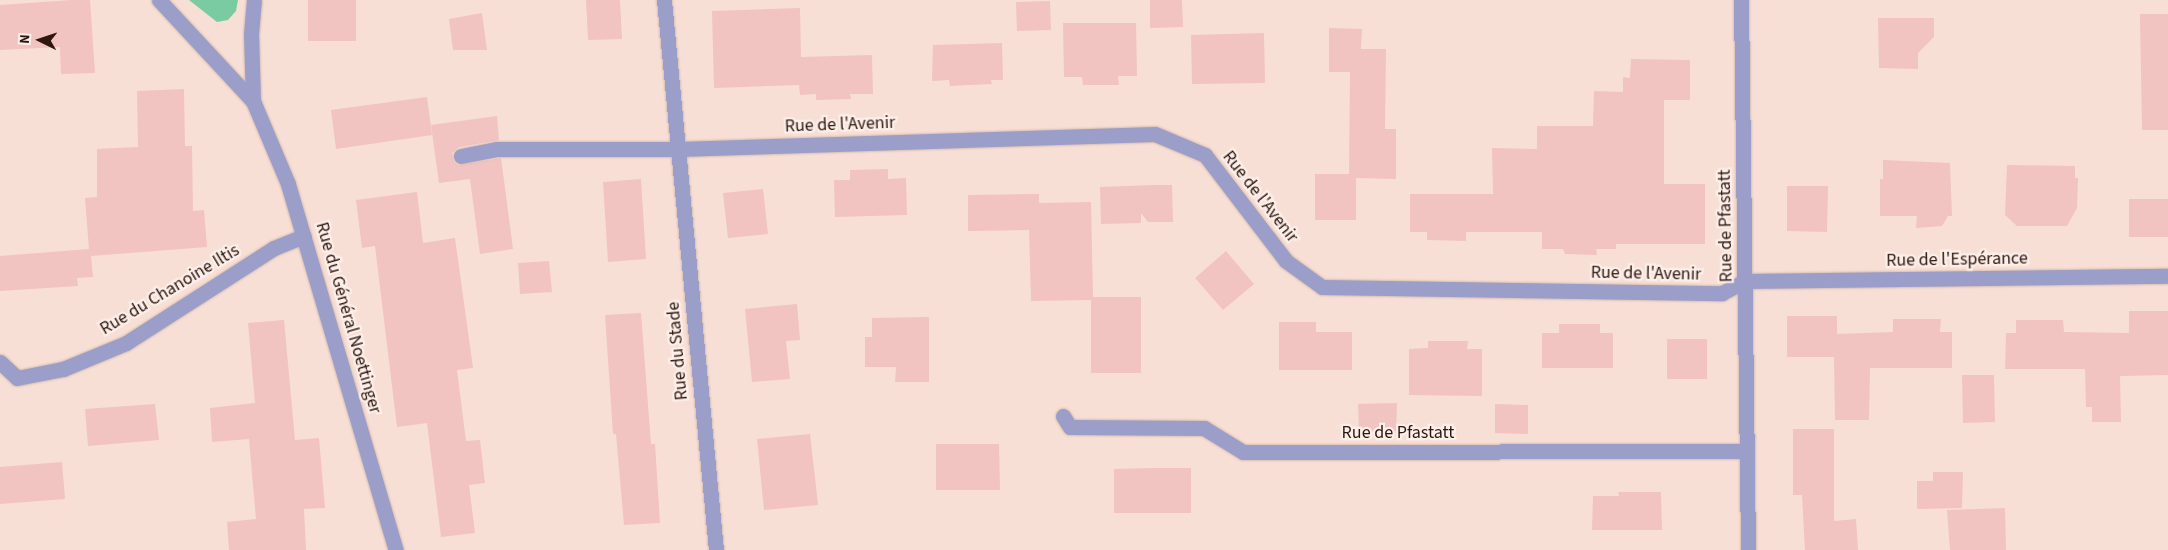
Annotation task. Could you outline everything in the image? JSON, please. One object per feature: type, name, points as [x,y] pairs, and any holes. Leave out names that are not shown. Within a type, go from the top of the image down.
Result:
[{"type":"street","name":"Rue du Général Noettinger","points":[[159,0],[253,101],[288,184],[396,550]]},
{"type":"street","name":"Rue du Général Noettinger","points":[[253,101],[250,34],[254,0]]},
{"type":"street","name":"Rue du Stade","points":[[664,0],[716,550]]},
{"type":"street","name":"Rue de Pfastatt","points":[[1740,0],[1745,281],[1745,451],[1748,550]]},
{"type":"street","name":"Rue de l'Avenir","points":[[678,149],[1155,134],[1205,155],[1286,261],[1322,287],[1722,294],[1745,281]]},
{"type":"street","points":[[461,156],[497,150],[678,149]]},
{"type":"street","name":"Rue du Chanoine Iltis","points":[[0,362],[17,378],[63,369],[126,343],[274,248],[304,236]]},
{"type":"street","name":"Rue de l'Espérance","points":[[1745,281],[2168,276]]},
{"type":"street","name":"Rue de Pfastatt","points":[[1063,416],[1070,427],[1204,428],[1243,452],[1745,451]]},
{"type":"green space","points":[[189,0],[238,0],[236,11],[228,20],[217,22]]},
{"type":"building","points":[[90,0],[95,73],[61,74],[60,47],[0,50],[0,5]]},
{"type":"building","points":[[308,0],[356,0],[356,41],[308,41]]},
{"type":"building","points":[[586,0],[620,0],[622,39],[588,40]]},
{"type":"building","points":[[1150,0],[1182,0],[1183,27],[1150,28]]},
{"type":"building","points":[[1050,1],[1051,30],[1017,31],[1016,2]]},
{"type":"building","points":[[800,8],[801,57],[872,55],[873,94],[850,94],[851,99],[816,100],[816,94],[800,95],[799,85],[714,88],[712,11]]},
{"type":"building","points":[[482,13],[487,50],[453,50],[449,19]]},
{"type":"building","points":[[2140,14],[2168,14],[2168,130],[2142,130]]},
{"type":"building","points":[[1878,18],[1934,18],[1934,37],[1918,53],[1918,69],[1879,68]]},
{"type":"building","points":[[1063,23],[1136,23],[1137,76],[1118,76],[1119,85],[1083,85],[1082,77],[1064,77]]},
{"type":"building","points":[[1329,28],[1362,29],[1361,49],[1386,49],[1385,129],[1396,129],[1396,179],[1356,178],[1356,220],[1315,220],[1315,174],[1349,174],[1350,72],[1329,72]]},
{"type":"building","points":[[1264,33],[1265,83],[1192,84],[1191,35]]},
{"type":"building","points":[[1002,43],[1003,80],[991,80],[992,84],[950,86],[949,80],[932,81],[933,45]]},
{"type":"building","points":[[1631,59],[1690,60],[1690,100],[1664,100],[1664,184],[1705,184],[1705,244],[1616,244],[1616,249],[1596,249],[1597,255],[1565,254],[1563,249],[1542,249],[1542,232],[1466,232],[1466,241],[1427,240],[1427,232],[1410,232],[1410,194],[1493,194],[1492,148],[1537,149],[1537,126],[1593,126],[1594,91],[1623,92],[1623,77],[1630,78]]},
{"type":"building","points":[[184,89],[185,146],[192,146],[193,211],[204,210],[207,247],[91,256],[93,277],[77,278],[78,286],[0,291],[0,256],[89,249],[85,198],[97,197],[97,149],[138,147],[137,91]]},
{"type":"building","points":[[427,97],[432,135],[336,149],[331,110]]},
{"type":"building","points":[[497,116],[499,140],[459,147],[452,153],[454,162],[458,165],[501,158],[513,249],[480,254],[470,179],[439,183],[431,125]]},
{"type":"building","points":[[1883,160],[1950,163],[1952,216],[1948,216],[1942,226],[1916,228],[1917,216],[1880,216],[1880,179],[1883,179]]},
{"type":"building","points":[[2007,165],[2075,166],[2075,178],[2078,178],[2077,208],[2067,226],[2017,226],[2005,215]]},
{"type":"building","points":[[888,169],[888,179],[906,178],[907,215],[835,217],[834,180],[850,180],[850,170]]},
{"type":"building","points":[[641,179],[646,259],[608,262],[603,182]]},
{"type":"building","points":[[1172,185],[1173,222],[1148,222],[1141,213],[1141,223],[1101,224],[1100,187]]},
{"type":"building","points":[[1787,186],[1828,186],[1827,232],[1787,231]]},
{"type":"building","points":[[763,189],[768,234],[728,238],[723,193]]},
{"type":"building","points":[[417,192],[423,243],[455,238],[473,368],[457,370],[466,441],[480,440],[485,483],[469,485],[475,533],[441,537],[427,423],[397,427],[375,246],[362,248],[356,200]]},
{"type":"building","points":[[1039,194],[1039,203],[1091,202],[1093,297],[1141,297],[1141,373],[1091,373],[1091,300],[1031,301],[1029,230],[968,231],[968,195]]},
{"type":"building","points":[[2129,199],[2168,199],[2168,237],[2129,237]]},
{"type":"building","points":[[1226,251],[1254,284],[1223,310],[1195,278]]},
{"type":"building","points":[[549,261],[552,292],[520,294],[518,263]]},
{"type":"building","points":[[797,304],[800,340],[786,341],[790,379],[752,382],[745,309]]},
{"type":"building","points":[[2129,311],[2168,311],[2168,375],[2120,376],[2121,422],[2092,422],[2092,407],[2086,407],[2085,369],[2005,369],[2006,333],[2016,333],[2016,320],[2063,320],[2064,332],[2129,333]]},
{"type":"building","points":[[641,313],[651,444],[655,444],[660,523],[624,525],[616,434],[613,434],[605,315]]},
{"type":"building","points":[[1787,316],[1837,316],[1837,334],[1893,332],[1893,319],[1941,319],[1940,332],[1952,332],[1952,368],[1870,368],[1869,420],[1835,420],[1834,357],[1787,357]]},
{"type":"building","points":[[929,317],[929,382],[895,382],[896,367],[865,367],[865,337],[872,337],[872,318]]},
{"type":"building","points":[[284,320],[295,440],[319,438],[325,508],[304,509],[306,550],[229,550],[227,522],[256,519],[249,439],[212,442],[210,408],[255,403],[248,323]]},
{"type":"building","points":[[1279,322],[1316,322],[1316,332],[1352,332],[1352,370],[1279,370]]},
{"type":"building","points":[[1559,324],[1600,324],[1600,333],[1613,333],[1613,368],[1542,368],[1542,333],[1559,333]]},
{"type":"building","points":[[1667,339],[1707,339],[1707,379],[1667,379]]},
{"type":"building","points":[[1428,341],[1468,341],[1467,349],[1482,349],[1482,396],[1409,395],[1409,349],[1428,348]]},
{"type":"building","points":[[1962,375],[1994,375],[1995,422],[1963,423]]},
{"type":"building","points":[[1397,403],[1396,431],[1359,431],[1358,404]]},
{"type":"building","points":[[155,404],[159,440],[88,446],[85,409]]},
{"type":"building","points":[[1495,404],[1528,405],[1528,434],[1495,433]]},
{"type":"building","points":[[1793,429],[1834,429],[1834,521],[1856,519],[1858,550],[1805,550],[1802,495],[1793,495]]},
{"type":"building","points":[[810,434],[818,505],[764,510],[757,439]]},
{"type":"building","points":[[936,444],[999,444],[1000,490],[936,490]]},
{"type":"building","points":[[62,462],[65,499],[0,504],[0,467]]},
{"type":"building","points":[[1191,468],[1191,513],[1114,513],[1114,469]]},
{"type":"building","points":[[1933,472],[1963,472],[1962,508],[1917,509],[1917,481],[1933,481]]},
{"type":"building","points":[[1618,492],[1661,492],[1662,530],[1592,530],[1593,496],[1619,496]]},
{"type":"building","points":[[2005,508],[2006,550],[1950,550],[1947,510]]}]
